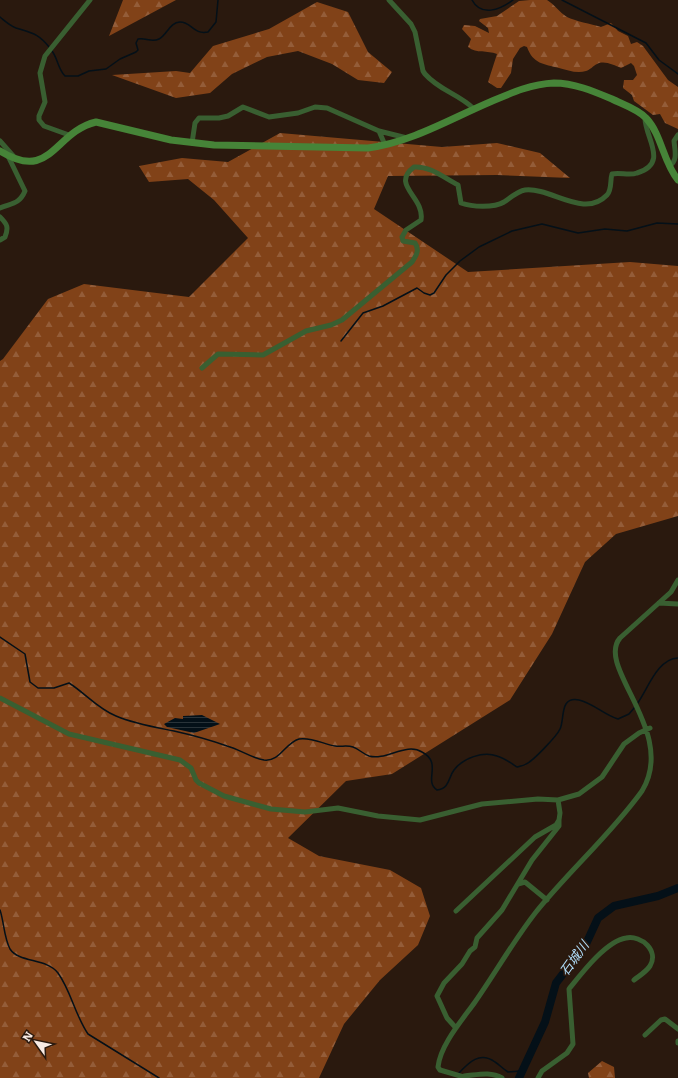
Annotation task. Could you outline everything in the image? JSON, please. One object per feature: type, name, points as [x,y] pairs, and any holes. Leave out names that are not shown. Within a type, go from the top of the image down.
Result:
[{"type":"street","points":[[69,135],[44,126],[39,120],[39,116],[45,102],[40,73],[44,56],[90,0]]},
{"type":"street","points":[[388,0],[411,24],[416,32],[423,70],[426,74],[445,91],[466,102],[474,109]]},
{"type":"street","points":[[0,151],[17,160],[26,162],[47,157],[69,135],[83,125],[96,122],[192,143],[342,148],[385,145],[409,138],[533,85],[555,83],[578,86],[595,91],[645,117],[653,127],[669,166],[678,180]]},
{"type":"street","points":[[192,143],[195,123],[199,118],[219,118],[228,116],[243,107],[269,118],[298,113],[315,108],[327,108],[379,131],[409,138]]},
{"type":"street","points":[[202,368],[218,354],[263,355],[306,331],[331,325],[342,320],[412,262],[417,254],[417,246],[415,243],[405,243],[402,237],[406,230],[421,220],[422,212],[420,206],[405,185],[404,181],[405,176],[414,167],[421,167],[436,172],[458,186],[462,203],[467,205],[502,203],[523,190],[538,190],[568,201],[591,203],[607,195],[610,190],[612,174],[630,175],[639,173],[652,163],[655,154],[645,124],[645,117]]},
{"type":"street","points":[[379,131],[385,145]]},
{"type":"street","points":[[669,166],[675,162],[676,159],[674,141],[675,136],[678,135]]},
{"type":"street","points":[[0,141],[12,152],[17,160]]},
{"type":"street","points":[[0,208],[14,205],[23,197],[25,191],[8,156]]},
{"type":"street","points":[[0,217],[7,224],[8,230],[5,238],[0,240]]},
{"type":"street","points":[[502,1078],[496,1075],[485,1074],[465,1077],[440,1070],[438,1067],[439,1058],[456,1028],[536,912],[612,827],[642,791],[649,780],[654,764],[654,743],[650,728],[617,662],[614,650],[615,643],[671,592],[678,580]]},
{"type":"street","points":[[659,603],[678,604]]},
{"type":"street","points":[[0,698],[69,734],[180,760],[191,768],[196,780],[200,784],[224,796],[271,809],[305,812],[338,808],[378,816],[420,820],[482,804],[538,799],[558,800],[579,794],[602,777],[624,744],[639,733],[650,728]]},
{"type":"street","points":[[456,1028],[444,1014],[437,996],[438,993],[448,979],[462,964],[470,951],[475,947],[477,938],[499,914],[541,847],[559,826],[558,800]]},
{"type":"street","points":[[456,911],[500,868],[535,838],[556,825],[559,820]]},
{"type":"street","points":[[518,884],[525,882],[547,900]]},
{"type":"street","points":[[538,1078],[542,1071],[567,1053],[572,1044],[569,989],[605,950],[626,938],[635,938],[644,942],[651,949],[653,955],[650,966],[634,980]]},
{"type":"street","points":[[645,1035],[661,1020],[666,1019],[678,1029]]},
{"type":"green space","points":[[123,0],[176,0],[109,36]]},
{"type":"green space","points":[[547,0],[567,17],[579,21],[601,27],[611,23],[618,31],[628,36],[631,44],[637,42],[643,46],[668,80],[678,87],[678,129],[665,123],[660,114],[653,115],[634,101],[632,95],[623,88],[624,80],[633,80],[637,75],[634,66],[631,63],[621,68],[609,63],[600,63],[586,71],[572,71],[536,60],[529,53],[527,47],[524,46],[520,48],[513,59],[511,73],[501,88],[497,88],[488,82],[497,54],[478,51],[468,47],[471,39],[462,29],[464,25],[475,26],[489,33],[488,28],[479,21],[480,19],[497,16],[519,1]]},
{"type":"green space","points":[[317,2],[348,12],[368,52],[392,72],[384,83],[358,80],[332,64],[298,51],[267,57],[232,74],[210,93],[176,98],[112,75],[176,71],[190,73],[213,46],[269,29]]},
{"type":"green space","points":[[280,133],[442,147],[497,143],[540,153],[570,178],[497,175],[388,176],[374,209],[468,272],[630,262],[678,266],[678,516],[616,534],[585,562],[552,634],[510,700],[392,774],[346,781],[288,838],[319,856],[390,870],[421,888],[430,916],[418,945],[380,980],[344,1024],[319,1078],[0,1078],[0,361],[48,299],[84,284],[189,297],[248,238],[214,200],[188,179],[149,182],[139,166],[182,158],[228,162]]},
{"type":"green space","points":[[602,1061],[614,1067],[615,1078],[589,1078],[588,1073]]},
{"type":"shaded area","points":[[202,715],[220,724],[194,733],[167,727],[164,724],[175,718],[183,719],[183,716]]},
{"type":"waterway","points":[[52,51],[65,76],[78,76],[89,71],[106,69],[120,59],[136,52],[138,50],[136,43],[138,39],[159,39],[174,24],[180,22],[187,24],[199,32],[208,32],[216,22],[218,0]]},
{"type":"waterway","points":[[472,0],[480,9],[486,10],[497,9],[513,0]]},
{"type":"waterway","points":[[562,0],[646,43],[659,60],[678,74]]},
{"type":"waterway","points":[[0,17],[14,27],[38,36],[50,48]]},
{"type":"waterway","points":[[341,341],[363,313],[383,306],[417,288],[430,295],[434,293],[446,275],[460,261],[479,247],[512,231],[542,224],[578,233],[605,229],[627,231],[657,223],[678,224]]},
{"type":"waterway","points":[[0,637],[25,654],[30,682],[38,688],[54,688],[69,683],[97,705],[109,713],[123,719],[208,740],[232,747],[264,760],[274,758],[290,744],[299,739],[313,740],[335,746],[351,746],[369,756],[376,757],[403,750],[416,750],[428,756],[431,761],[432,782],[433,786],[437,790],[447,785],[452,773],[458,766],[468,759],[480,755],[486,754],[497,756],[517,767],[529,762],[544,748],[560,729],[564,709],[568,701],[579,700],[618,719],[629,714],[635,707]]},
{"type":"waterway","points":[[637,704],[659,669],[664,664],[678,658]]},
{"type":"waterway","name":"石城川","points":[[519,1078],[545,1022],[556,983],[586,944],[598,918],[614,906],[658,896],[678,888]]},
{"type":"waterway","points":[[0,910],[6,940],[10,949],[20,957],[47,965],[58,973],[88,1034],[159,1078]]},
{"type":"waterway","points":[[458,1074],[475,1059],[480,1058],[490,1059],[508,1072],[521,1071]]}]
